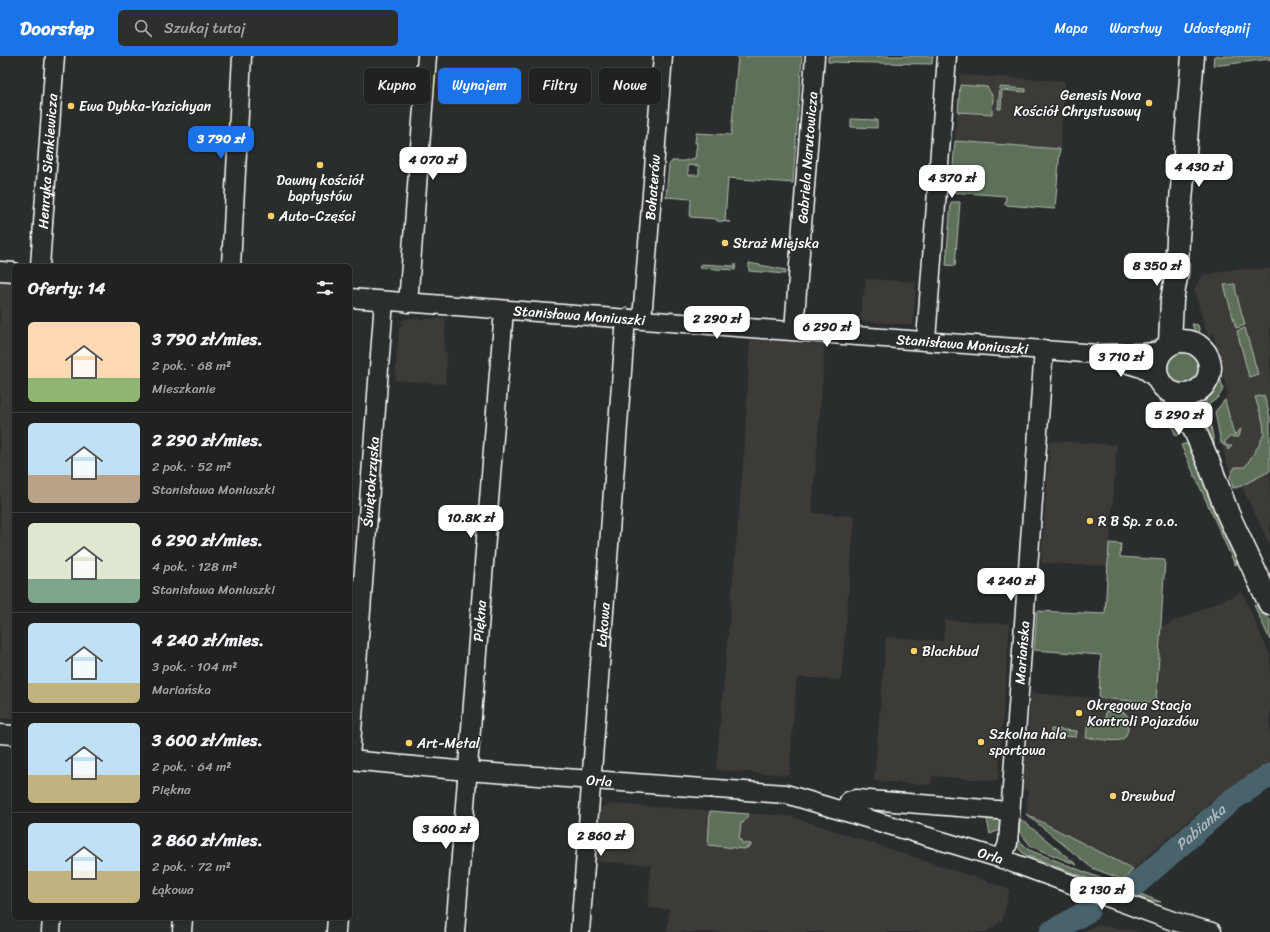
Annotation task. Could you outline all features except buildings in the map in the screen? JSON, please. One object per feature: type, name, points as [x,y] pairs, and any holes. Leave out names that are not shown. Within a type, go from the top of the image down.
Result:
[{"type":"main road","points":[[1193,56],[1178,237],[1177,272],[1184,299],[1174,345],[1157,358],[1155,372],[1185,409],[1208,461],[1228,514],[1270,604]]},
{"type":"main road","points":[[1166,387],[1181,395],[1189,395],[1202,387],[1207,381],[1210,373],[1208,357],[1201,348],[1174,345]]},
{"type":"main road","points":[[1202,387],[1201,404],[1208,461]]},
{"type":"street","name":"Henryka Sienkiewicza","points":[[40,264],[55,56]]},
{"type":"street","points":[[230,264],[242,56]]},
{"type":"street","points":[[408,303],[427,56]]},
{"type":"street","name":"Bohaterów","points":[[634,319],[663,56]]},
{"type":"street","name":"Gabriela Narutowicza","points":[[794,330],[815,56]]},
{"type":"street","points":[[926,340],[947,56]]},
{"type":"street","points":[[0,271],[12,272]]},
{"type":"street","name":"Stanisława Moniuszki","points":[[352,298],[794,330],[1097,354],[1145,353],[1174,345]]},
{"type":"street","name":"Świętokrzyska","points":[[352,732],[384,301]]},
{"type":"street","name":"Piękna","points":[[454,932],[504,310]]},
{"type":"street","name":"Łąkowa","points":[[580,932],[592,780],[634,319]]},
{"type":"street","name":"Mariańska","points":[[1002,859],[1008,843],[1044,349]]},
{"type":"street","name":"Stanisława Moniuszki","points":[[1097,354],[1141,368],[1166,387]]},
{"type":"street","points":[[0,734],[12,735]]},
{"type":"street","name":"Orla","points":[[352,759],[467,771],[786,794],[1002,859],[1173,921],[1212,932]]},
{"type":"street","points":[[846,811],[849,801],[856,799],[1010,811]]},
{"type":"street","points":[[51,932],[52,920]]},
{"type":"street","points":[[182,932],[183,920]]},
{"type":"street","points":[[336,932],[337,920]]},
{"type":"shaded area","points":[[960,75],[1065,81],[1060,149],[955,141]]},
{"type":"shaded area","points":[[1235,269],[1270,269],[1270,546],[1242,487],[1235,490],[1221,443],[1215,410],[1228,394],[1213,332],[1208,337],[1194,290],[1203,275]]},
{"type":"shaded area","points":[[0,271],[12,272],[12,719],[0,718]]},
{"type":"shaded area","points":[[866,279],[916,282],[913,325],[860,321],[862,297],[864,294]]},
{"type":"shaded area","points":[[407,318],[446,318],[444,352],[447,352],[445,384],[395,380],[399,326],[402,326],[402,321]]},
{"type":"shaded area","points":[[750,339],[825,344],[812,513],[855,516],[841,680],[797,677],[789,775],[716,770],[744,454]]},
{"type":"shaded area","points":[[1050,441],[1117,445],[1108,566],[1041,563]]},
{"type":"shaded area","points":[[1242,592],[1270,655],[1270,767],[1210,802],[1133,869],[1026,814],[1028,791],[1023,788],[1031,693],[1155,703],[1161,627]]},
{"type":"shaded area","points":[[945,620],[1010,624],[998,781],[932,776],[931,785],[874,781],[886,637],[943,641]]},
{"type":"shaded area","points":[[611,804],[790,816],[1010,889],[1002,921],[986,932],[667,932],[669,909],[648,908],[651,865],[596,861],[600,808]]},
{"type":"shaded area","points":[[1096,925],[1138,931],[1140,932],[1082,932]]},
{"type":"green space","points":[[738,56],[802,56],[793,183],[728,178],[725,221],[730,222],[717,221],[717,219],[690,217],[691,199],[666,197],[669,165],[672,161],[684,161],[695,158],[697,143],[695,143],[696,133],[731,135]],"holes":[[[688,165],[699,166],[699,175],[688,175]]]},
{"type":"green space","points":[[828,56],[933,56],[932,64],[828,62]]},
{"type":"green space","points":[[1214,56],[1270,56],[1270,59],[1213,66]]},
{"type":"green space","points":[[960,85],[987,87],[993,97],[992,114],[958,112]]},
{"type":"green space","points":[[1000,87],[1026,89],[1026,92],[1002,90],[1001,109],[998,109]]},
{"type":"green space","points":[[851,119],[877,120],[877,128],[851,127]]},
{"type":"green space","points":[[955,141],[1060,149],[1055,209],[1005,205],[1006,196],[951,192]]},
{"type":"green space","points":[[951,202],[960,202],[955,266],[946,265]]},
{"type":"green space","points":[[1165,247],[1167,250],[1163,303],[1161,303]]},
{"type":"green space","points":[[749,263],[786,270],[785,274],[749,271]]},
{"type":"green space","points":[[701,264],[733,266],[736,264],[735,270],[700,268]]},
{"type":"green space","points":[[1235,284],[1245,325],[1236,328],[1224,285]]},
{"type":"green space","points":[[1192,324],[1198,325],[1201,337],[1213,351],[1223,388],[1216,399],[1205,406],[1206,395],[1214,380],[1216,368],[1215,361],[1211,351],[1197,334]]},
{"type":"green space","points":[[1245,328],[1258,374],[1249,377],[1237,331]]},
{"type":"green space","points":[[1182,349],[1192,352],[1198,358],[1201,368],[1198,378],[1192,384],[1182,387],[1172,384],[1166,378],[1163,368],[1166,358],[1172,352]]},
{"type":"green space","points":[[1156,391],[1166,398],[1181,413],[1171,416],[1167,415]]},
{"type":"green space","points":[[1264,395],[1270,417],[1270,471],[1241,486],[1233,488],[1230,476],[1235,467],[1245,467],[1264,434],[1263,422],[1255,397]]},
{"type":"green space","points":[[1225,400],[1234,435],[1241,429],[1239,437],[1229,437],[1224,443],[1228,446],[1232,446],[1228,450],[1227,447],[1221,443],[1215,412]]},
{"type":"green space","points":[[1206,414],[1209,415],[1215,448],[1220,453],[1217,453],[1212,445]]},
{"type":"green space","points":[[1184,420],[1184,431],[1176,436],[1172,427],[1173,424]]},
{"type":"green space","points":[[1190,444],[1224,525],[1237,564],[1235,565],[1181,445]]},
{"type":"green space","points":[[1109,543],[1121,544],[1120,557],[1165,560],[1156,703],[1099,698],[1101,655],[1034,650],[1037,611],[1105,614]]},
{"type":"green space","points":[[1254,605],[1258,606],[1270,620],[1270,640]]},
{"type":"green space","points":[[1106,711],[1121,711],[1127,715],[1128,727],[1126,736],[1121,740],[1113,741],[1086,738],[1088,720],[1105,721]]},
{"type":"green space","points":[[1051,729],[1077,731],[1076,737],[1054,735],[1051,733]]},
{"type":"green space","points":[[710,811],[749,814],[743,823],[741,823],[739,840],[741,840],[742,843],[751,844],[751,846],[744,849],[708,845]]},
{"type":"green space","points":[[1026,814],[1133,869],[1124,880],[1092,868]]},
{"type":"green space","points":[[986,815],[998,819],[1000,830],[990,834]]},
{"type":"green space","points":[[1020,820],[1022,820],[1077,865],[1031,846],[1019,831]]},
{"type":"green space","points":[[1017,840],[1019,840],[1029,850],[1161,902],[1149,901],[1028,856],[1020,850],[1017,845]]},
{"type":"waterway","name":"Pabianka","points":[[1136,884],[1233,799],[1270,775]]},
{"type":"waterway","name":"Pabianka","points":[[1051,932],[1088,911]]},
{"type":"place","name":"Genesis Nova Kościół Chrystusowy","points":[[1149,103]]},
{"type":"place","name":"Ewa Dybka-Yazichyan","points":[[71,106]]},
{"type":"place","name":"Dawny kościół baptystów","points":[[320,165]]},
{"type":"place","name":"Auto-Części","points":[[271,216]]},
{"type":"place","name":"Straż Miejska","points":[[725,243]]},
{"type":"place","name":"R B Sp. z o.o.","points":[[1090,521]]},
{"type":"place","name":"Blachbud","points":[[914,651]]},
{"type":"place","name":"Okręgowa Stacja Kontroli Pojazdów","points":[[1079,713]]},
{"type":"place","name":"Szkolna hala sportowa","points":[[981,742]]},
{"type":"place","name":"Art-Metal","points":[[409,743]]},
{"type":"place","name":"Drewbud","points":[[1113,796]]}]
